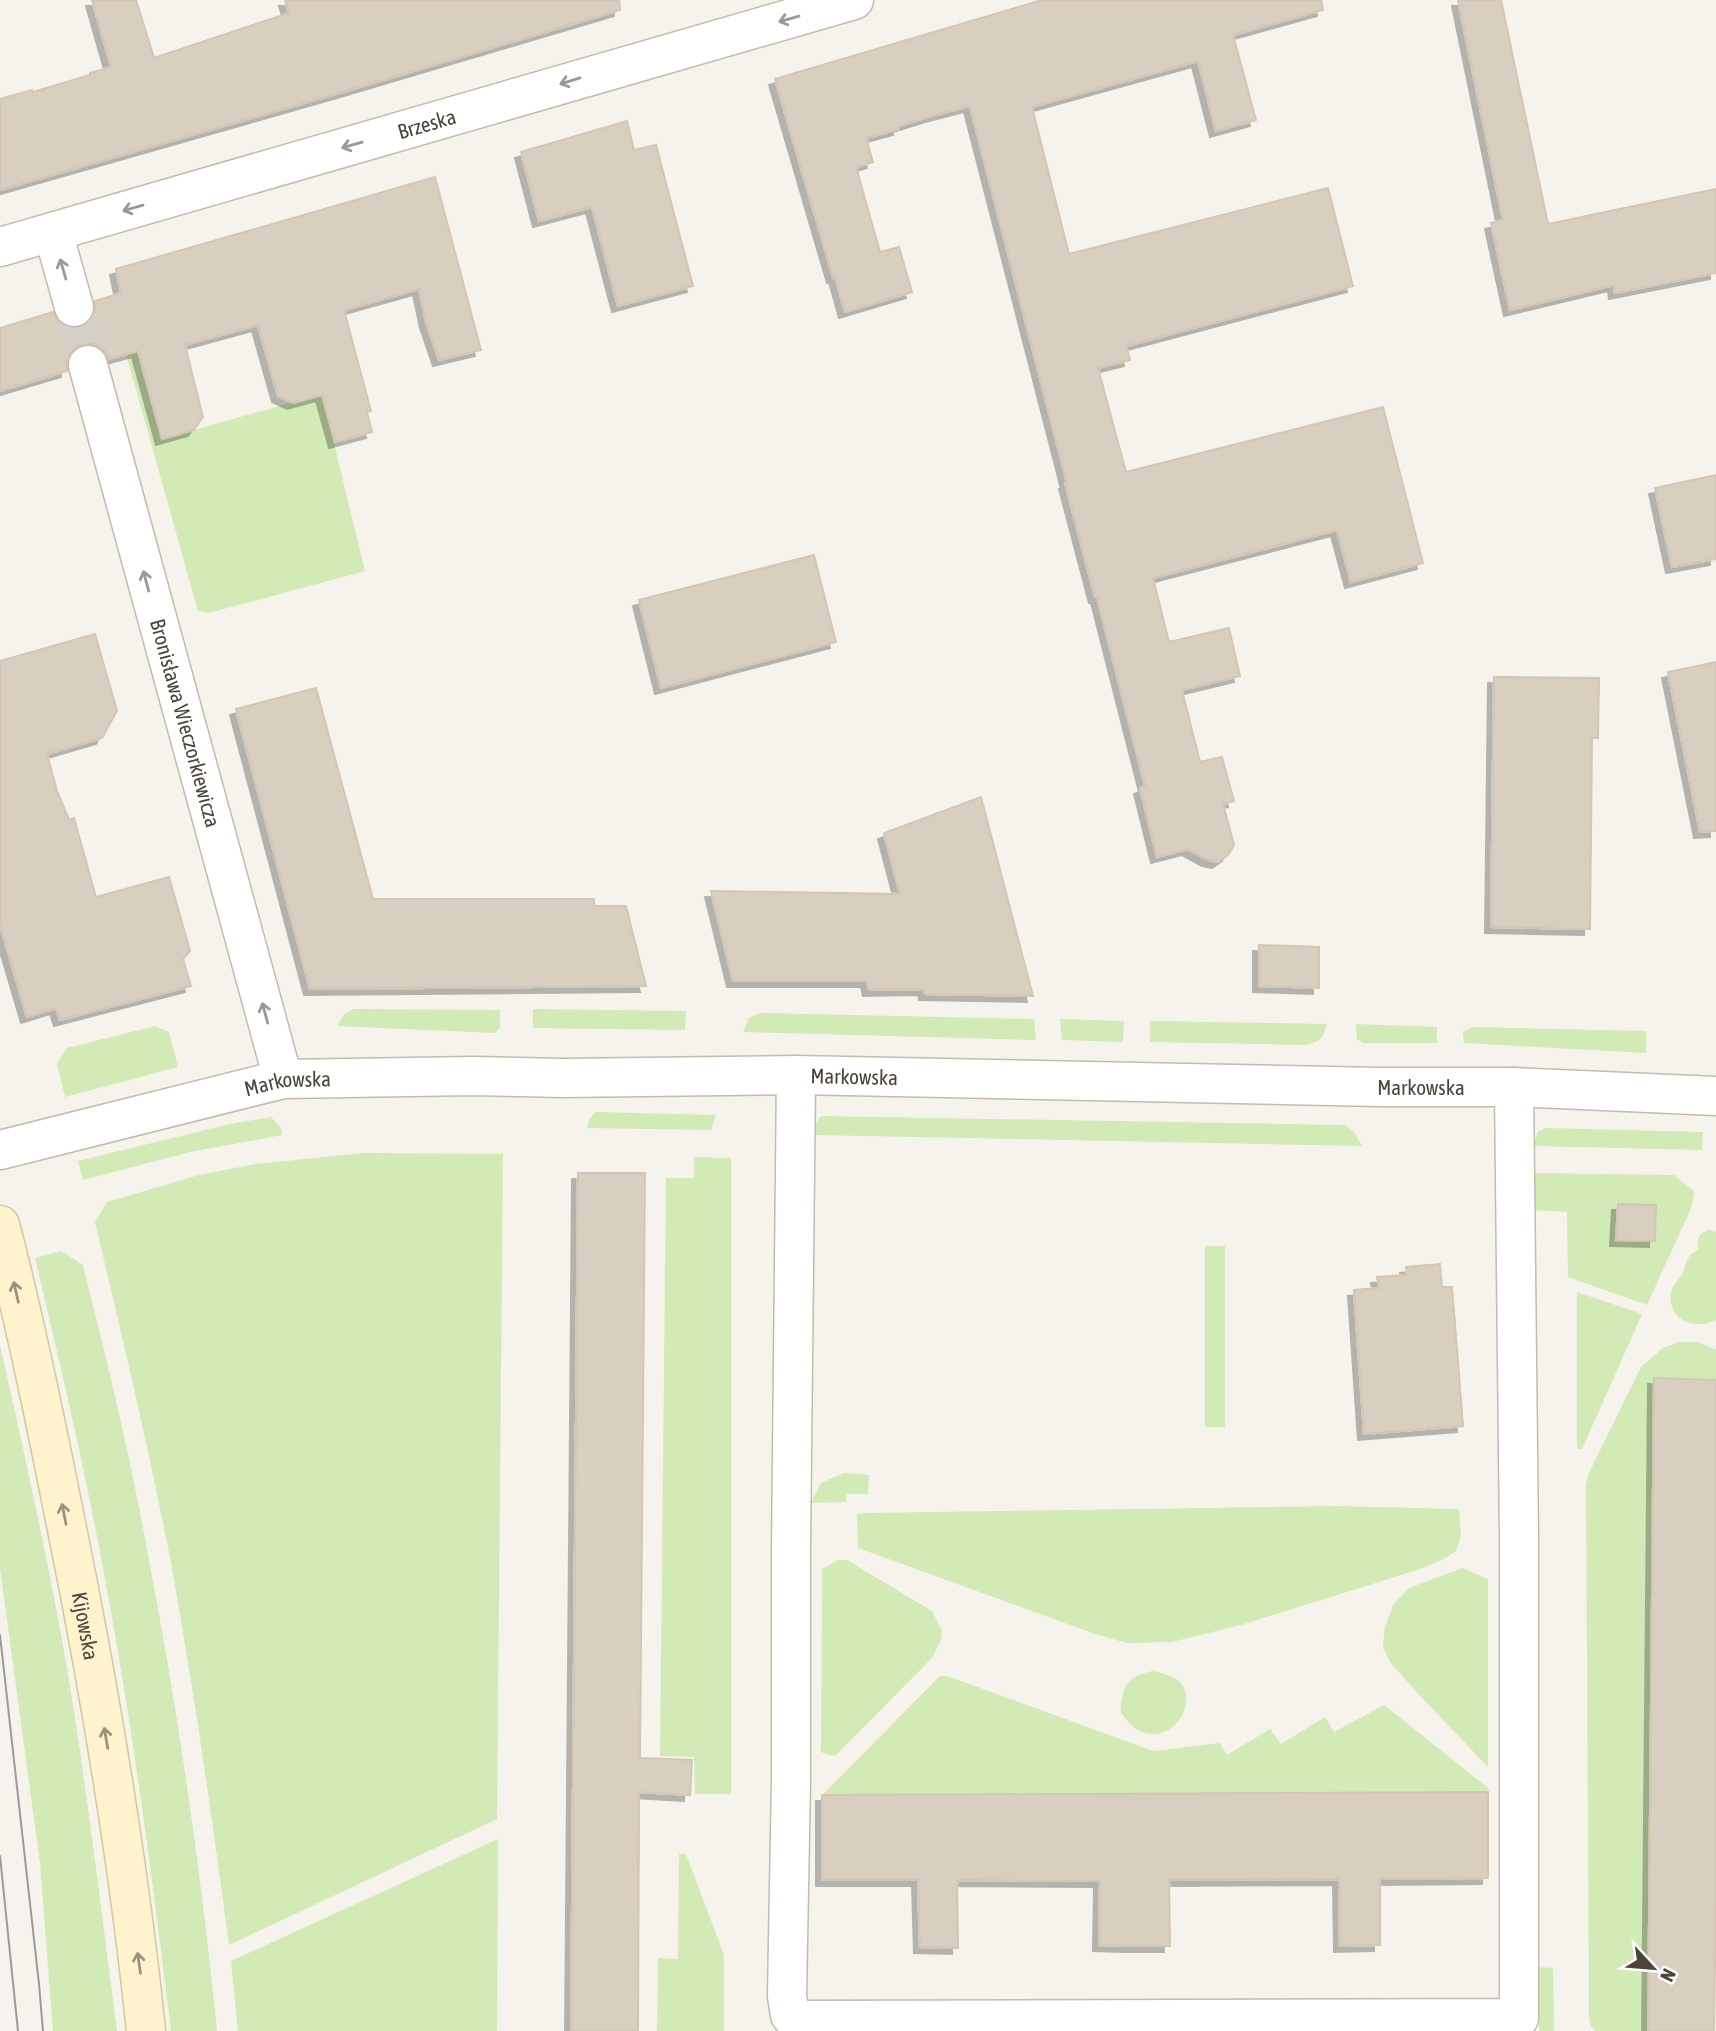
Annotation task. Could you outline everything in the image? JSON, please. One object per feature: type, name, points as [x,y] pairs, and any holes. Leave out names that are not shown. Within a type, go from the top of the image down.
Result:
[{"type":"street","name":"Brzeska","points":[[0,247],[854,0]]},
{"type":"street","points":[[53,232],[74,307]]},
{"type":"street","name":"Bronisława Wieczorkiewicza","points":[[88,365],[283,1079]]},
{"type":"street","points":[[796,1075],[788,1983],[788,2006],[794,2020],[1519,2018],[1519,1541],[1514,1087]]},
{"type":"street","name":"Markowska","points":[[0,1150],[283,1079],[796,1075],[1379,1087],[1514,1087],[1716,1096]]},
{"type":"street","name":"Kijowska","points":[[0,1225],[44,1416],[82,1602],[115,1787],[146,2031]]},
{"type":"green space","points":[[138,351],[162,439],[322,394],[365,571],[209,613],[198,611],[126,354]]},
{"type":"green space","points":[[354,1009],[500,1010],[500,1027],[495,1033],[337,1026],[344,1014]]},
{"type":"green space","points":[[533,1009],[686,1011],[685,1030],[533,1028]]},
{"type":"green space","points":[[760,1013],[1034,1019],[1036,1040],[743,1032],[749,1018]]},
{"type":"green space","points":[[1060,1019],[1124,1021],[1123,1042],[1062,1040]]},
{"type":"green space","points":[[1150,1021],[1326,1024],[1320,1039],[1305,1045],[1150,1042]]},
{"type":"green space","points":[[1356,1024],[1437,1027],[1437,1043],[1363,1043],[1357,1039]]},
{"type":"green space","points":[[155,1026],[169,1032],[178,1067],[65,1097],[57,1064],[67,1048]]},
{"type":"green space","points":[[1472,1027],[1646,1031],[1646,1053],[1464,1043],[1463,1032]]},
{"type":"green space","points":[[595,1112],[716,1115],[711,1130],[587,1128]]},
{"type":"green space","points":[[821,1116],[1345,1125],[1354,1132],[1362,1146],[813,1135]]},
{"type":"green space","points":[[271,1117],[281,1128],[282,1135],[190,1152],[83,1180],[78,1161],[230,1124]]},
{"type":"green space","points":[[1545,1128],[1703,1132],[1702,1150],[1533,1146],[1538,1132]]},
{"type":"green space","points":[[364,1153],[503,1154],[497,1819],[229,1945],[171,1563],[95,1222],[107,1202],[199,1175],[256,1164]]},
{"type":"green space","points":[[694,1157],[731,1158],[731,1794],[695,1794],[694,1757],[660,1756],[666,1178],[694,1178]]},
{"type":"green space","points":[[1532,1173],[1674,1175],[1694,1191],[1692,1206],[1647,1305],[1568,1277],[1567,1212],[1532,1210]]},
{"type":"green space","points":[[1709,1230],[1716,1232],[1716,1320],[1691,1323],[1684,1321],[1673,1310],[1671,1293],[1688,1258],[1699,1249],[1699,1237]]},
{"type":"green space","points":[[1205,1246],[1225,1246],[1225,1427],[1205,1427]]},
{"type":"green space","points":[[61,1251],[83,1265],[139,1509],[187,1787],[217,2031],[171,2031],[117,1645],[82,1465],[35,1258]]},
{"type":"green space","points":[[1577,1292],[1642,1314],[1582,1449],[1577,1449]]},
{"type":"green space","points":[[1679,1342],[1698,1342],[1716,1350],[1716,1380],[1654,1379],[1648,2031],[1595,2031],[1589,2017],[1586,1485],[1588,1475],[1641,1367],[1663,1348]]},
{"type":"green space","points":[[0,1345],[44,1546],[67,1668],[117,2031],[53,2031],[40,1863],[0,1568]]},
{"type":"green space","points":[[844,1473],[869,1475],[868,1494],[847,1494],[846,1502],[811,1503],[821,1483]]},
{"type":"green space","points":[[1334,1506],[1459,1509],[1461,1535],[1456,1551],[1417,1570],[1241,1625],[1172,1642],[1127,1643],[1095,1634],[858,1548],[857,1514],[867,1513]]},
{"type":"green space","points":[[838,1560],[847,1560],[932,1611],[942,1631],[941,1640],[932,1658],[835,1756],[821,1752],[822,1569]]},
{"type":"green space","points":[[1462,1568],[1488,1579],[1488,1767],[1390,1662],[1383,1647],[1385,1627],[1393,1605],[1409,1588]]},
{"type":"green space","points":[[1154,1671],[1177,1680],[1183,1686],[1186,1702],[1175,1725],[1160,1733],[1147,1734],[1138,1730],[1121,1713],[1122,1696],[1132,1679]]},
{"type":"green space","points":[[940,1676],[947,1676],[1153,1751],[1220,1743],[1227,1755],[1270,1729],[1281,1744],[1325,1717],[1334,1732],[1384,1705],[1488,1788],[1488,1792],[822,1795]]},
{"type":"green space","points":[[498,1839],[497,2031],[238,2031],[231,1961]]},
{"type":"green space","points":[[679,1854],[686,1854],[724,1955],[724,2031],[657,2031],[658,1958],[678,1959]]},
{"type":"green space","points":[[1539,1967],[1553,1968],[1554,2031],[1539,2031]]},
{"type":"building","points":[[92,0],[136,0],[154,58],[289,13],[285,0],[619,0],[620,10],[0,190],[0,99],[32,90],[33,92],[111,67]]},
{"type":"building","points":[[1042,0],[1321,0],[1323,10],[1233,35],[1256,120],[1216,131],[1198,61],[1032,107],[1069,254],[1328,188],[1353,286],[1126,346],[1130,360],[1098,368],[1126,472],[1383,407],[1423,563],[1351,582],[1337,530],[1153,578],[1169,642],[1229,628],[1240,676],[1182,690],[1200,762],[1222,757],[1234,801],[1223,804],[1234,845],[1228,855],[1218,862],[1208,860],[1188,849],[1157,857],[1140,788],[1145,786],[970,106],[866,138],[873,162],[856,167],[880,252],[899,247],[912,292],[845,312],[775,79]]},
{"type":"building","points":[[1458,0],[1501,0],[1548,224],[1716,189],[1716,273],[1615,293],[1614,285],[1510,310],[1491,223],[1503,220]]},
{"type":"building","points":[[627,121],[634,150],[656,145],[693,286],[618,306],[592,207],[539,221],[521,152]]},
{"type":"building","points":[[435,177],[481,350],[439,360],[426,322],[419,289],[344,310],[371,411],[367,412],[372,432],[335,442],[322,395],[293,403],[278,396],[258,325],[185,345],[203,417],[194,430],[162,439],[138,351],[109,359],[104,350],[94,344],[82,344],[73,349],[67,359],[67,371],[0,391],[0,328],[53,312],[58,322],[68,328],[81,328],[89,323],[95,313],[95,301],[121,293],[116,269]]},
{"type":"building","points":[[1716,475],[1716,559],[1672,567],[1655,488]]},
{"type":"building","points":[[814,555],[836,642],[661,688],[639,600]]},
{"type":"building","points":[[95,634],[117,711],[102,738],[47,754],[57,791],[69,820],[74,818],[96,897],[169,877],[190,951],[183,959],[191,986],[60,1020],[56,1008],[27,1017],[0,925],[0,661]]},
{"type":"building","points":[[1716,662],[1716,831],[1700,832],[1668,672]]},
{"type":"building","points":[[1494,677],[1599,678],[1598,738],[1592,738],[1590,929],[1491,927]]},
{"type":"building","points":[[316,688],[373,899],[594,899],[594,906],[626,906],[646,986],[310,989],[236,709]]},
{"type":"building","points":[[981,797],[1033,996],[925,994],[924,989],[869,990],[867,981],[733,981],[711,891],[900,894],[884,833]]},
{"type":"building","points":[[1259,945],[1319,947],[1319,988],[1259,986]]},
{"type":"building","points":[[578,1173],[645,1173],[640,1758],[692,1760],[690,1795],[639,1792],[638,2031],[571,2031]]},
{"type":"building","points":[[1618,1204],[1656,1205],[1655,1241],[1616,1240]]},
{"type":"building","points":[[1440,1264],[1442,1287],[1452,1287],[1463,1426],[1364,1434],[1354,1290],[1379,1288],[1377,1277],[1407,1275],[1406,1267]]},
{"type":"building","points":[[1654,1378],[1716,1380],[1714,2031],[1648,2031]]},
{"type":"building","points":[[1488,1792],[1488,1878],[1380,1879],[1380,1945],[1340,1946],[1339,1879],[1169,1880],[1170,1946],[1099,1945],[1100,1881],[957,1880],[958,1948],[920,1947],[918,1880],[822,1880],[822,1795]]},
{"type":"tunnel","points":[[74,307],[88,365]]},
{"type":"tram line","points":[[0,1635],[43,2031]]},
{"type":"tram line","points":[[0,1856],[18,2031]]}]
